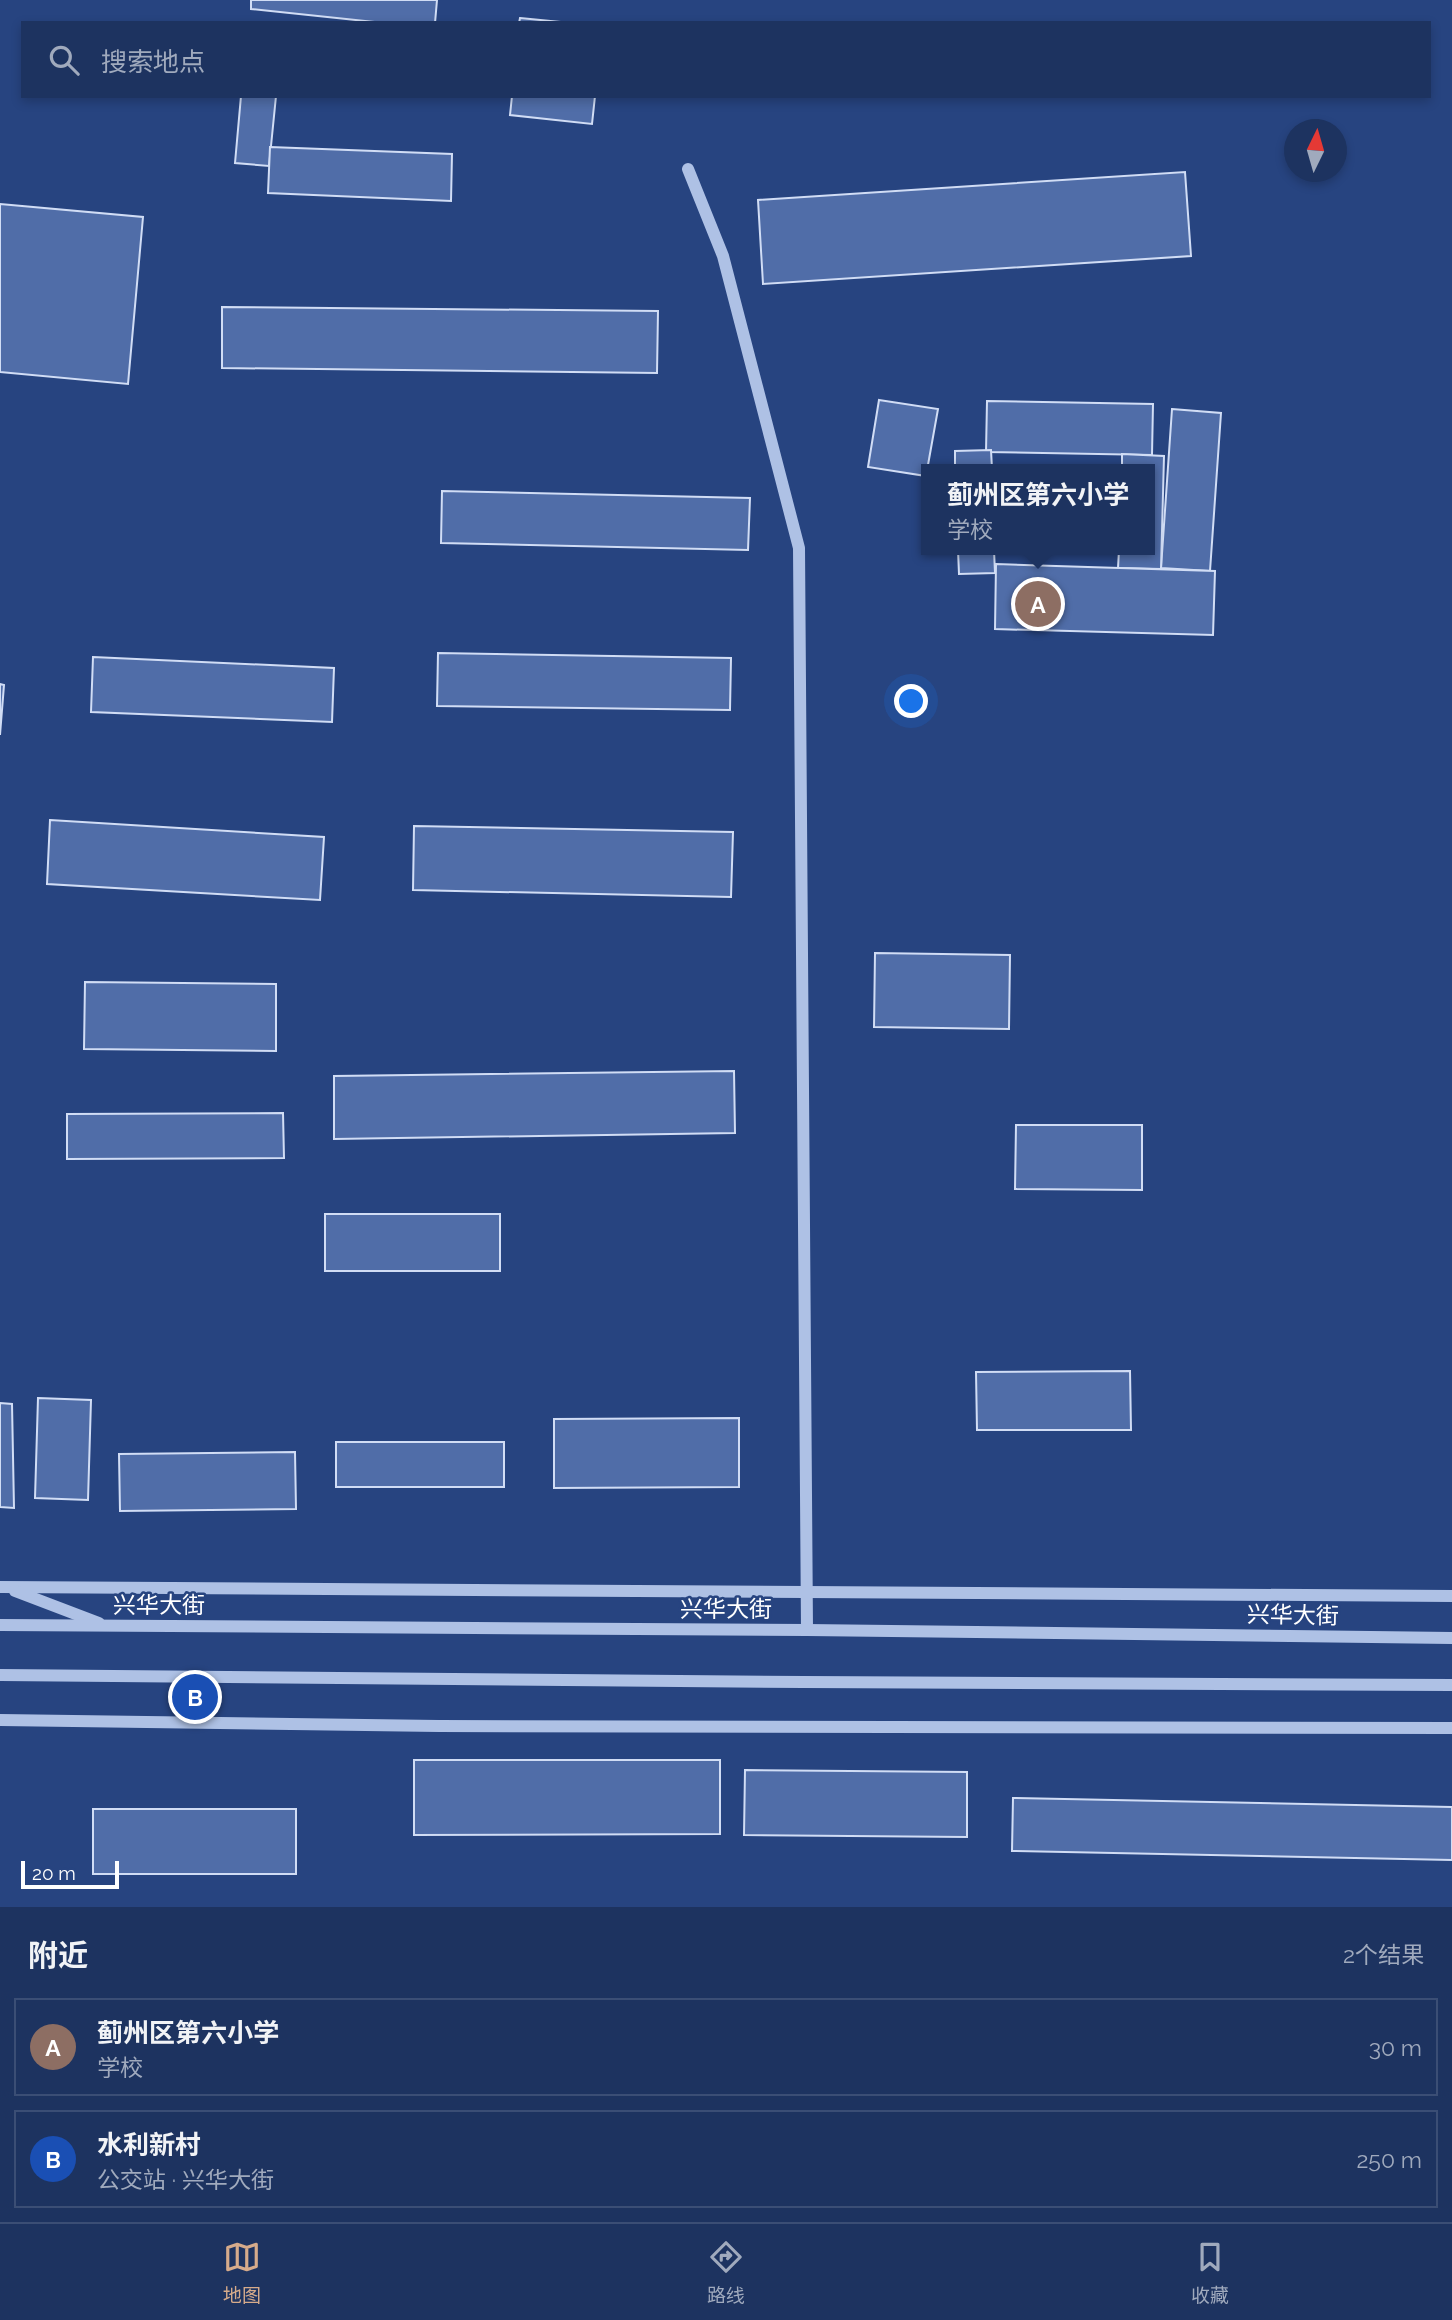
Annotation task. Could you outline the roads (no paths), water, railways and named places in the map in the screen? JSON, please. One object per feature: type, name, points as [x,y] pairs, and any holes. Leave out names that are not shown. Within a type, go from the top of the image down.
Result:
[{"type":"street","points":[[688,169],[723,256],[799,548],[807,1630]]},
{"type":"street","points":[[3,1588],[1452,1597]]},
{"type":"street","points":[[3,1588],[106,1626]]},
{"type":"street","name":"兴华大街","points":[[0,1625],[807,1630],[1452,1638]]},
{"type":"street","points":[[0,1675],[1452,1685]]},
{"type":"street","points":[[0,1720],[439,1726],[1452,1727]]},
{"type":"place","name":"蓟州区第六小学","points":[[1038,604]]},
{"type":"place","name":"水利新村","points":[[195,1697]]}]
